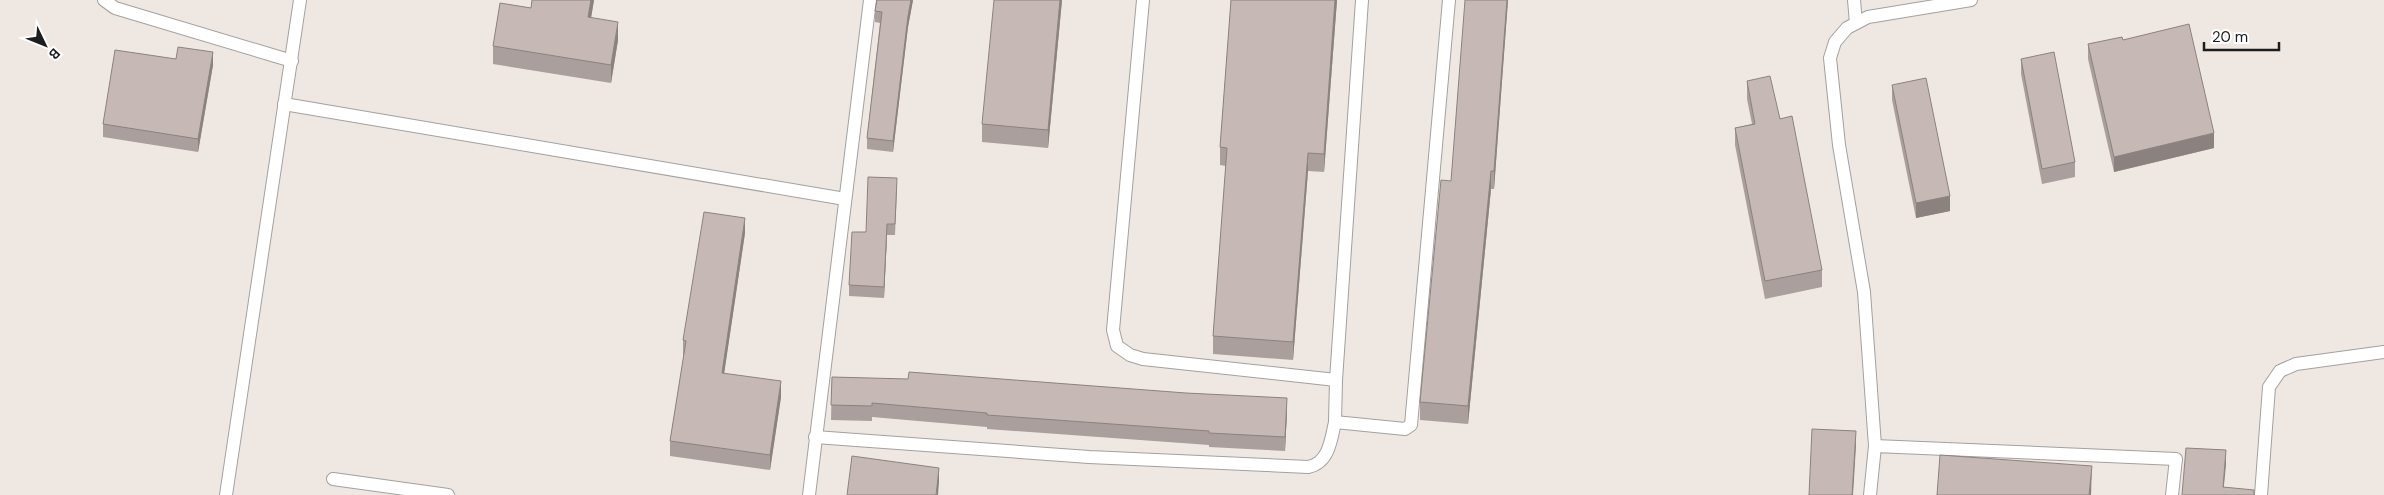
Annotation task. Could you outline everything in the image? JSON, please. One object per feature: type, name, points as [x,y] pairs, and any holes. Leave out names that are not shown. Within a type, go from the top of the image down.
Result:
[{"type":"lane","points":[[104,0],[115,8],[292,61]]},
{"type":"lane","points":[[226,495],[300,0]]},
{"type":"lane","points":[[809,495],[870,0]]},
{"type":"lane","points":[[1143,0],[1113,330],[1117,346],[1130,355],[1143,359],[1336,380]]},
{"type":"lane","points":[[815,437],[1089,457],[1315,466],[1329,449],[1335,422],[1336,380],[1362,0]]},
{"type":"lane","points":[[1335,422],[1405,429],[1411,425],[1449,0]]},
{"type":"lane","points":[[1854,0],[1856,23]]},
{"type":"lane","points":[[1870,495],[1875,446],[1864,292],[1839,145],[1830,58],[1835,42],[1847,28],[1868,17],[1971,0]]},
{"type":"lane","points":[[284,104],[845,199]]},
{"type":"lane","points":[[2261,495],[2269,387],[2280,371],[2296,364],[2384,352]]},
{"type":"lane","points":[[1875,446],[2176,459],[2172,495]]},
{"type":"lane","points":[[333,479],[448,495]]},
{"type":"building","points":[[532,0],[591,0],[588,17],[618,22],[611,65],[493,46],[500,3],[531,8]]},
{"type":"building","points":[[877,0],[911,0],[893,141],[867,138],[882,12],[875,11]]},
{"type":"building","points":[[994,0],[1060,0],[1048,130],[982,124]]},
{"type":"building","points":[[1231,0],[1335,0],[1324,154],[1308,153],[1293,342],[1213,336],[1227,148],[1220,147]]},
{"type":"building","points":[[1465,0],[1507,0],[1494,171],[1491,171],[1468,406],[1420,402],[1441,180],[1451,181]]},
{"type":"building","points":[[2189,24],[2214,133],[2114,157],[2088,44],[2122,37],[2123,40]]},
{"type":"building","points":[[178,47],[213,52],[198,139],[103,124],[115,50],[176,59]]},
{"type":"building","points":[[2054,52],[2075,162],[2042,169],[2021,59]]},
{"type":"building","points":[[1770,76],[1780,119],[1792,116],[1822,270],[1765,281],[1735,128],[1755,124],[1747,81]]},
{"type":"building","points":[[1926,78],[1950,196],[1916,203],[1892,85]]},
{"type":"building","points":[[868,177],[897,178],[895,224],[887,224],[884,287],[849,285],[852,232],[866,232]]},
{"type":"building","points":[[704,212],[745,218],[722,373],[781,381],[770,455],[670,441],[686,341],[683,340]]},
{"type":"building","points":[[909,372],[1186,393],[1287,398],[1285,437],[1209,433],[1209,431],[987,415],[987,413],[872,403],[872,406],[831,405],[832,377],[908,379]]},
{"type":"building","points":[[1812,429],[1856,431],[1852,495],[1809,495]]},
{"type":"building","points":[[2186,448],[2226,450],[2223,487],[2254,490],[2254,495],[2182,495]]},
{"type":"building","points":[[1940,455],[2092,466],[2089,495],[1937,495]]},
{"type":"building","points":[[852,456],[939,468],[936,495],[847,495]]}]
